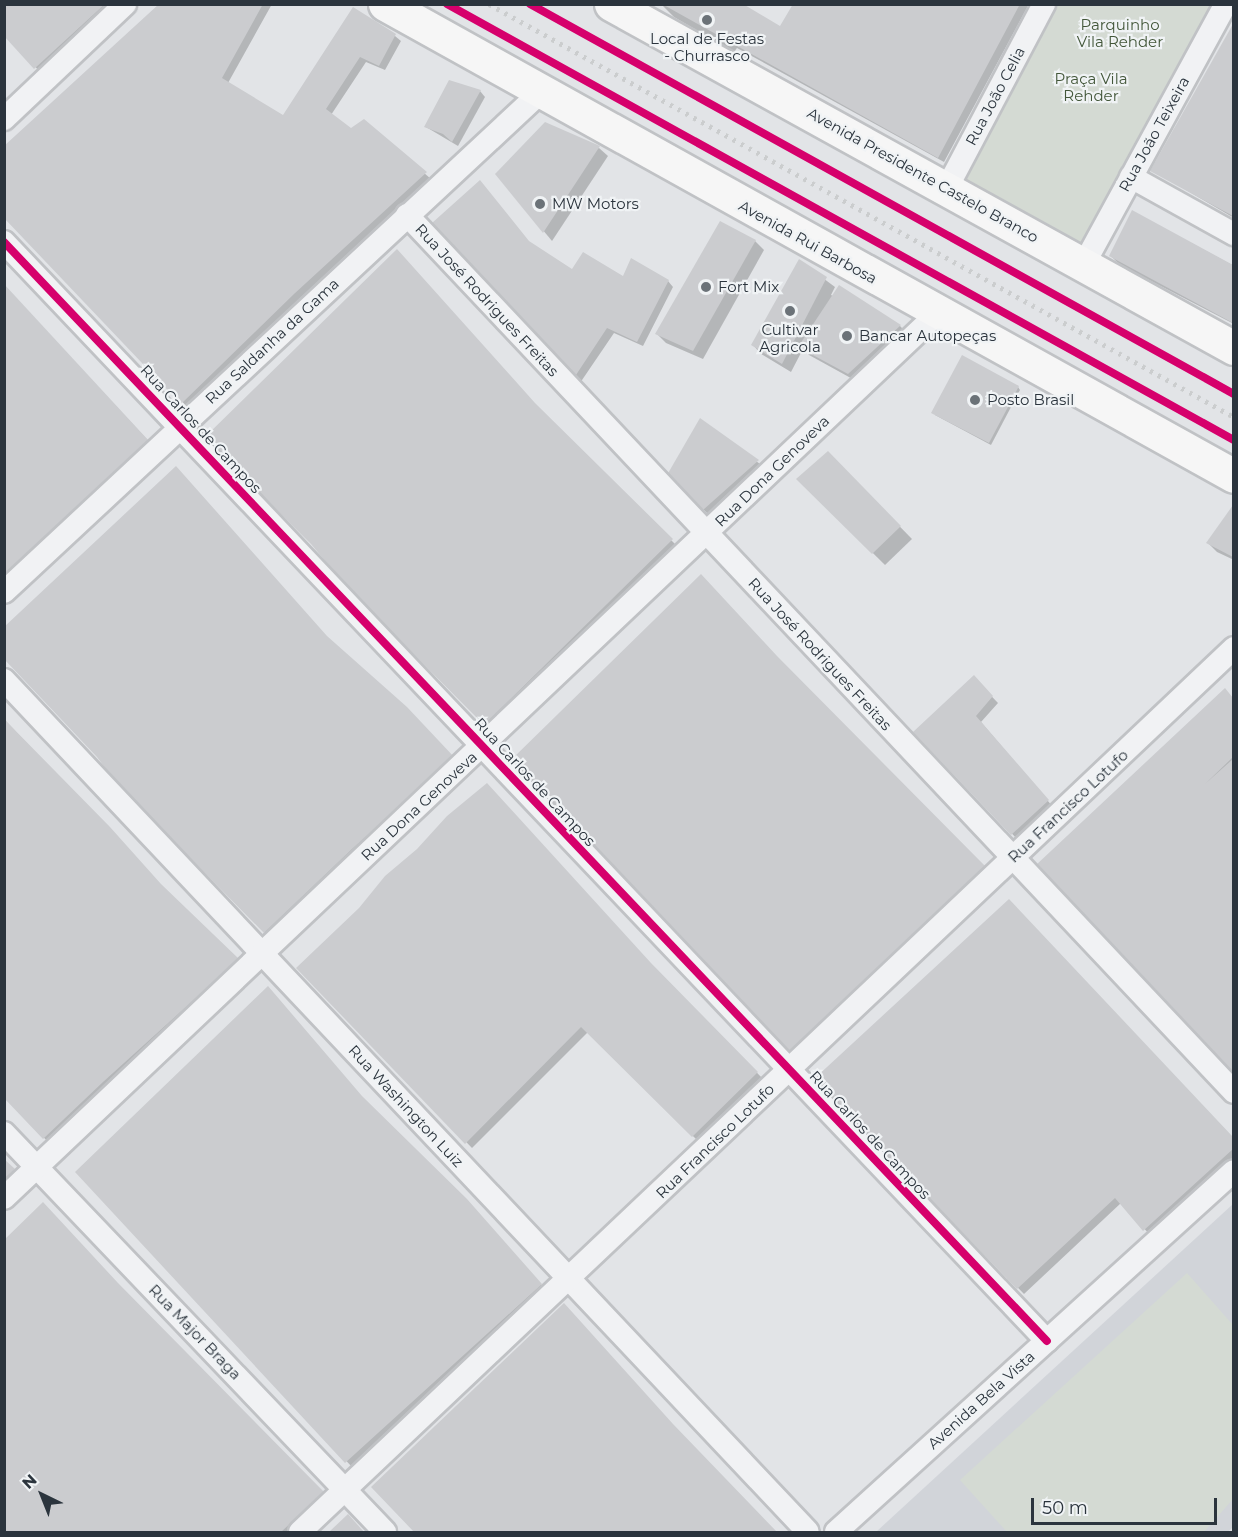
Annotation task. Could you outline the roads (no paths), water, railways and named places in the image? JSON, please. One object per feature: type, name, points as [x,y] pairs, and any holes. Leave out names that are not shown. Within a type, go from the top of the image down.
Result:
[{"type":"main road","name":"Avenida Rui Barbosa","points":[[385,4],[937,314],[1233,476]]},
{"type":"main road","name":"Avenida Presidente Castelo Branco","points":[[616,6],[1233,348]]},
{"type":"street","points":[[4,119],[125,4]]},
{"type":"street","name":"Rua João Celia","points":[[947,188],[1044,4]]},
{"type":"street","name":"Rua João Teixeira","points":[[1084,264],[1226,4]]},
{"type":"street","name":"Rua Saldanha da Gama","points":[[4,592],[541,92]]},
{"type":"street","points":[[1131,177],[1233,234]]},
{"type":"street","name":"Rua José Rodrigues Freitas","points":[[407,215],[1233,1092]]},
{"type":"street","name":"Rua Carlos de Campos","points":[[4,242],[1047,1341]]},
{"type":"street","name":"Rua Dona Genoveva","points":[[4,1198],[937,314]]},
{"type":"street","name":"Rua Francisco Lotufo","points":[[300,1533],[1012,858],[1231,656]]},
{"type":"street","name":"Rua Washington Luiz","points":[[4,680],[808,1533]]},
{"type":"street","name":"Rua Major Braga","points":[[4,1133],[384,1533]]},
{"type":"street","name":"Avenida Bela Vista","points":[[836,1533],[1233,1172]]},
{"type":"railway","points":[[489,4],[1234,417]]},
{"type":"place","name":"Local de Festas - Churrasco","points":[[707,20]]},
{"type":"place","name":"MW Motors","points":[[540,204]]},
{"type":"place","name":"Fort Mix","points":[[706,287]]},
{"type":"place","name":"Cultivar Agricola","points":[[790,311]]},
{"type":"place","name":"Bancar Autopeças","points":[[847,336]]},
{"type":"place","name":"Posto Brasil","points":[[975,400]]},
{"type":"park label","name":"Parquinho Vila Rehder","points":[[1120,32]]},
{"type":"park label","name":"Praça Vila Rehder","points":[[1091,86]]}]
